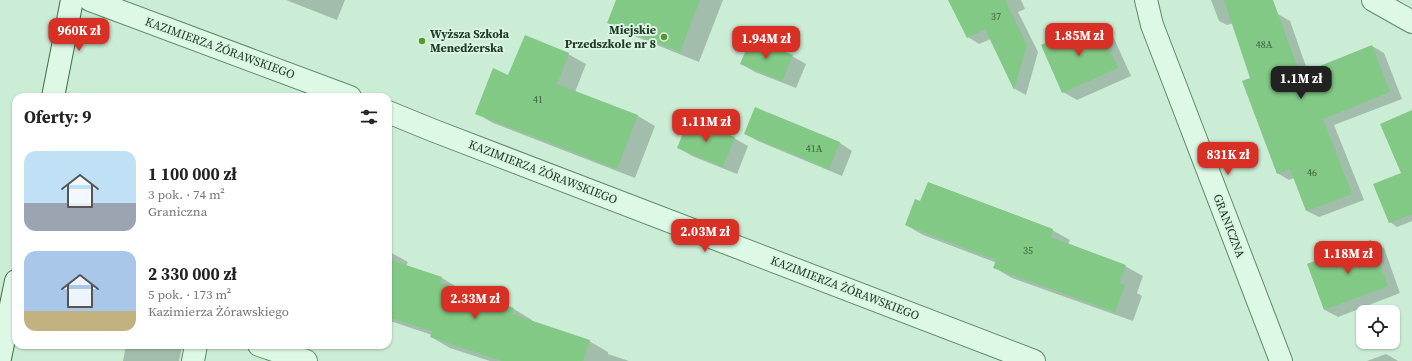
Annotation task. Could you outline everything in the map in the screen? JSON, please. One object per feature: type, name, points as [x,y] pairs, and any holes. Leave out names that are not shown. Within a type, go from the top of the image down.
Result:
[{"type":"street","points":[[53,93],[72,0]]},
{"type":"street","name":"KAZIMIERZA ŻÓRAWSKIEGO","points":[[90,0],[339,93]]},
{"type":"street","name":"GRANICZNA","points":[[1146,0],[1152,25],[1281,361]]},
{"type":"street","points":[[1373,0],[1412,22]]},
{"type":"street","name":"KAZIMIERZA ŻÓRAWSKIEGO","points":[[392,114],[1034,361]]},
{"type":"street","points":[[0,358],[12,300]]},
{"type":"street","points":[[193,361],[195,349]]},
{"type":"street","points":[[271,349],[306,361]]},
{"type":"building","name":"Miejskie Przedszkole nr 8","points":[[616,0],[700,0],[680,52],[607,23]]},
{"type":"building","points":[[948,0],[1005,0],[1027,45],[1014,90],[985,29],[967,38]]},
{"type":"building","points":[[1224,0],[1273,0],[1300,74],[1372,45],[1390,92],[1323,119],[1352,194],[1306,211],[1290,169],[1277,174],[1242,81],[1250,78]]},
{"type":"building","points":[[1086,24],[1098,25],[1118,68],[1062,93],[1041,45]]},
{"type":"building","points":[[525,35],[569,53],[557,84],[638,115],[617,169],[475,114],[493,68],[508,75]]},
{"type":"building","points":[[751,38],[793,55],[782,81],[740,64]]},
{"type":"building","points":[[755,107],[840,142],[829,169],[744,134]]},
{"type":"building","points":[[1412,110],[1412,214],[1389,223],[1373,184],[1401,173],[1380,124]]},
{"type":"building","points":[[689,119],[735,137],[723,167],[677,148]]},
{"type":"building","points":[[928,182],[1053,229],[1051,237],[1126,265],[1119,283],[1125,285],[1115,312],[993,268],[996,260],[905,225],[915,199],[920,201]]},
{"type":"building","points":[[1371,240],[1388,286],[1324,310],[1307,264]]},
{"type":"building","points":[[392,260],[442,277],[440,283],[514,308],[512,314],[590,340],[583,361],[502,361],[430,337],[432,331],[392,318]]},
{"type":"place","name":"Miejskie Przedszkole nr 8","points":[[664,37]]},
{"type":"place","name":"Wyższa Szkoła Menedżerska","points":[[422,41]]}]
